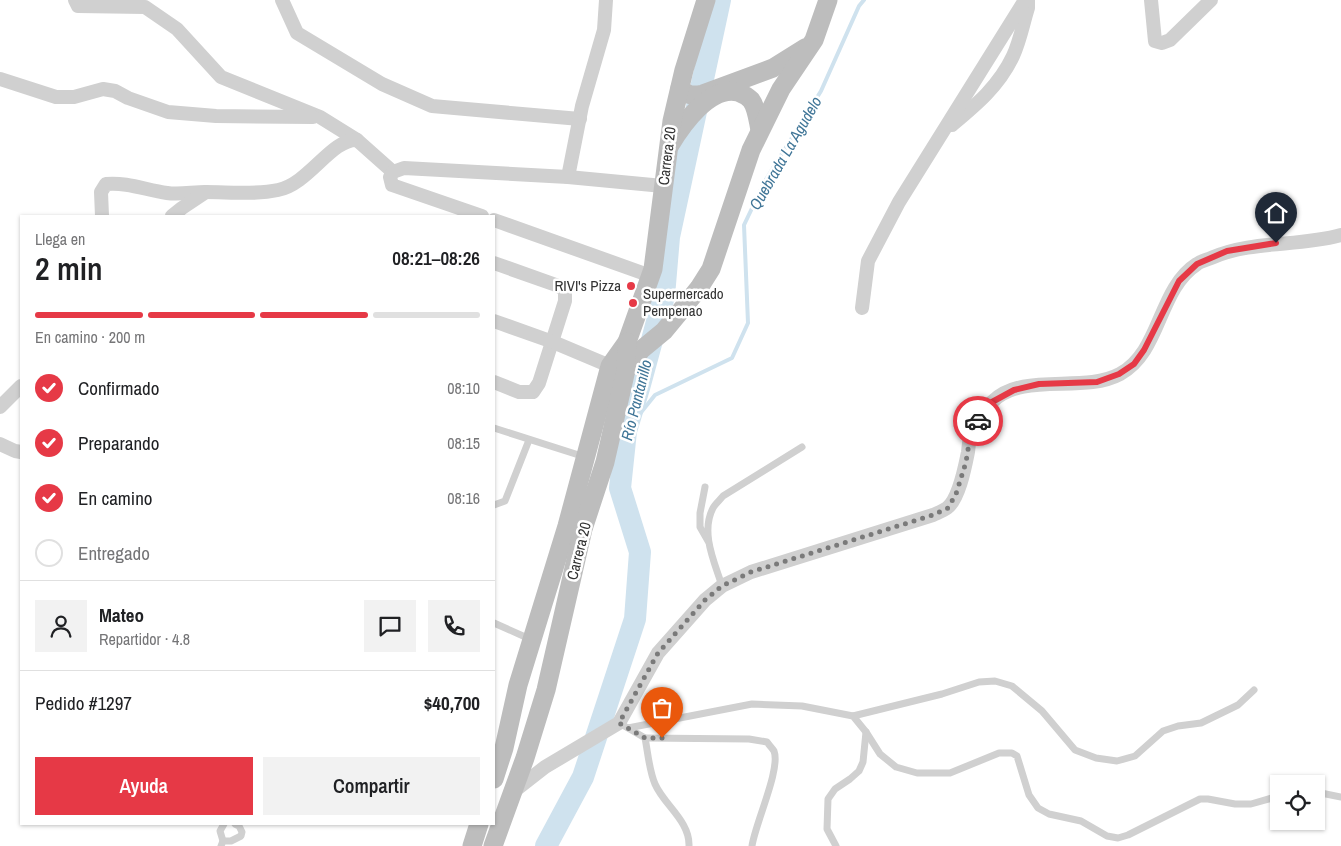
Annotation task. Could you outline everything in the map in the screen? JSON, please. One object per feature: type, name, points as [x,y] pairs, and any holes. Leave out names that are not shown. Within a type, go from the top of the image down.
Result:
[{"type":"main road","name":"Carrera 20","points":[[495,774],[518,685],[586,458],[618,368],[634,346],[651,276],[672,122],[706,0]]},
{"type":"main road","points":[[634,346],[664,331],[699,288],[711,269],[751,150],[781,89],[814,40],[828,0]]},
{"type":"main road","points":[[668,149],[699,105],[773,68],[792,57],[814,40]]},
{"type":"main road","points":[[680,88],[685,94],[692,96],[699,105]]},
{"type":"main road","points":[[699,105],[719,94],[733,91],[744,94],[752,101],[760,130]]},
{"type":"main road","name":"Carrera 20","points":[[492,846],[525,758],[546,690],[583,529],[605,462],[618,368]]},
{"type":"main road","points":[[472,846],[479,825]]},
{"type":"street","points":[[75,0],[78,6],[146,3],[178,29],[221,76],[320,117],[357,140],[393,172]]},
{"type":"street","points":[[282,0],[297,32],[382,84],[432,106],[580,119]]},
{"type":"street","points":[[568,177],[580,119],[604,30],[606,0]]},
{"type":"street","points":[[942,133],[985,97],[1002,76],[1013,56],[1028,8],[1026,0]]},
{"type":"street","points":[[862,308],[868,261],[899,202],[1026,0]]},
{"type":"street","points":[[1151,0],[1155,41],[1162,43],[1170,40],[1211,0]]},
{"type":"street","points":[[0,79],[56,97],[74,98],[103,89],[116,91],[128,98],[168,112],[216,116],[320,117]]},
{"type":"street","points":[[102,215],[101,192],[106,184],[126,184],[169,193],[278,190],[295,184],[332,151],[350,140],[357,140]]},
{"type":"street","points":[[479,215],[392,185],[390,177],[393,172],[404,168],[568,177],[663,186]]},
{"type":"street","points":[[173,215],[206,192]]},
{"type":"street","points":[[495,220],[651,276]]},
{"type":"street","points":[[512,792],[545,767],[620,726],[658,653],[705,600],[722,586],[751,572],[933,515],[948,508],[956,494],[966,462],[971,431],[992,402],[1014,390],[1039,384],[1097,382],[1119,374],[1134,364],[1144,350],[1179,281],[1197,264],[1227,251],[1261,244],[1307,241],[1341,235]]},
{"type":"street","points":[[495,263],[556,285],[564,290],[565,301],[553,342],[533,392],[520,392],[495,382]]},
{"type":"street","points":[[495,321],[618,368]]},
{"type":"street","points":[[0,407],[20,387]]},
{"type":"street","points":[[0,444],[20,452]]},
{"type":"lane","points":[[495,428],[586,458]]},
{"type":"lane","points":[[495,505],[505,501],[529,440]]},
{"type":"lane","points":[[708,542],[709,519],[713,508],[723,496],[802,447]]},
{"type":"lane","points":[[705,487],[700,513],[700,527],[708,542],[722,586]]},
{"type":"lane","points":[[495,623],[532,640]]},
{"type":"lane","points":[[620,726],[752,704],[802,706],[853,716],[980,682],[995,681],[1012,686],[1042,711],[1075,750],[1096,758],[1117,762],[1135,756],[1163,731],[1178,726],[1201,723],[1238,705],[1254,690]]},
{"type":"lane","points":[[853,716],[880,754],[890,763],[896,767],[917,773],[950,773],[999,753],[1012,753],[1017,756],[1029,794],[1038,808],[1049,814],[1081,821],[1107,836],[1118,838],[1128,835],[1192,801],[1200,799],[1235,804],[1251,804],[1270,799]]},
{"type":"lane","points":[[620,726],[645,738],[749,739],[767,742],[774,752],[774,769],[752,846]]},
{"type":"lane","points":[[836,846],[827,829],[828,799],[836,788],[858,771],[863,762],[866,732]]},
{"type":"lane","points":[[645,738],[656,786],[683,824],[689,841],[688,846]]},
{"type":"lane","points":[[1325,794],[1341,797]]},
{"type":"lane","points":[[224,825],[220,832],[222,844],[241,836],[242,832],[237,825]]},
{"type":"waterway","name":"Quebrada La Agudelo","points":[[546,846],[583,777],[635,619],[640,552],[620,488],[626,431],[664,296],[669,237],[720,0]]},
{"type":"waterway","name":"Quebrada La Agudelo","points":[[626,431],[655,395],[732,358],[748,323],[744,225],[765,181],[821,91],[859,6],[864,0]]},
{"type":"way so far","points":[[662,738],[645,738],[619,723],[658,653],[705,600],[722,586],[751,572],[933,515],[948,508],[956,494],[966,462],[971,431],[978,421]]},
{"type":"place","name":"RIVI's Pizza","points":[[631,286]]},
{"type":"place","name":"Supermercado Pempenao","points":[[633,303]]},
{"type":"route","points":[[978,421],[992,402],[1014,390],[1039,384],[1097,382],[1119,374],[1134,364],[1144,350],[1179,281],[1197,264],[1227,251],[1276,243]]},
{"type":"water label","name":"Río Pantanillo","points":[[636,400]]}]
